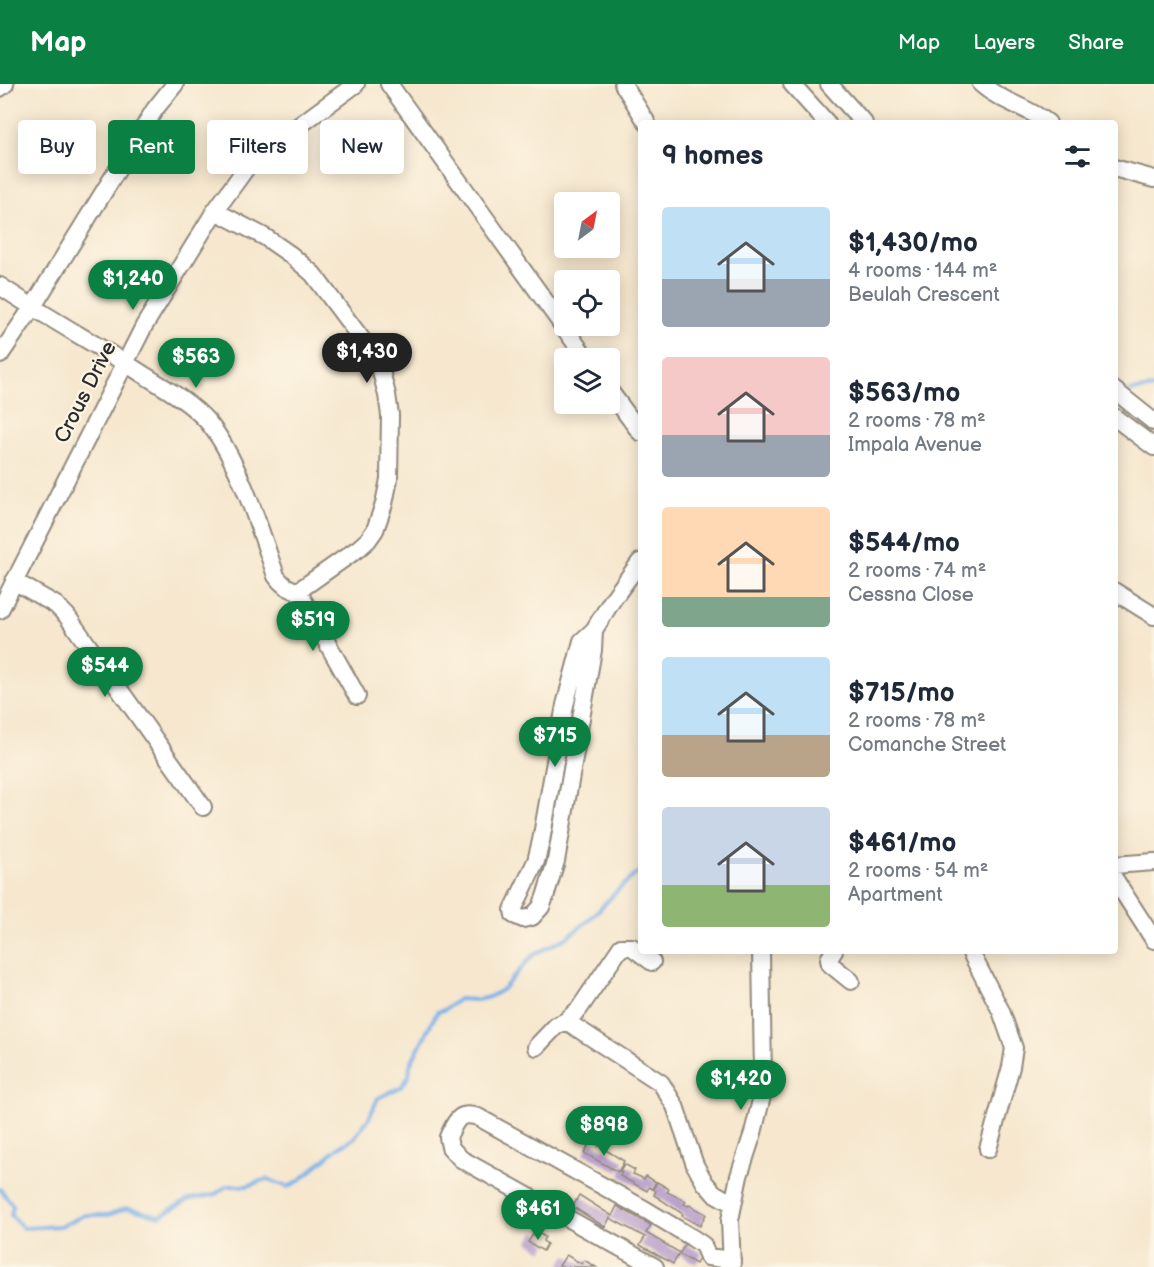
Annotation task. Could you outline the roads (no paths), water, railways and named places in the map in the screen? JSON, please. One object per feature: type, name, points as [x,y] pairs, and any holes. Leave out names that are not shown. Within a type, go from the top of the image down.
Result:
[{"type":"street","points":[[0,88],[5,84]]},
{"type":"street","points":[[0,355],[32,308],[145,125],[175,84]]},
{"type":"street","name":"Crous Drive","points":[[0,610],[144,326],[215,210],[252,160],[356,84]]},
{"type":"street","points":[[389,84],[579,348]]},
{"type":"street","points":[[623,84],[645,120]]},
{"type":"street","points":[[792,84],[824,120]]},
{"type":"street","points":[[829,84],[861,120]]},
{"type":"street","points":[[981,84],[998,96],[1044,120]]},
{"type":"street","points":[[1118,169],[1154,179]]},
{"type":"street","points":[[0,286],[177,396],[207,422],[219,438],[237,472],[276,576],[281,584],[298,591],[359,548],[375,530],[389,479],[390,416],[387,395],[381,371],[372,353],[313,274],[282,249],[215,210]]},
{"type":"street","points":[[1118,393],[1154,422]]},
{"type":"street","points":[[620,405],[638,429]]},
{"type":"street","points":[[1118,420],[1154,447]]},
{"type":"street","points":[[594,630],[593,650],[555,861],[541,907],[532,917],[520,919],[514,915],[513,910],[536,861],[541,841],[565,705],[575,662],[582,641],[594,630],[638,565]]},
{"type":"street","points":[[14,581],[56,605],[67,615],[203,807]]},
{"type":"street","points":[[298,591],[357,696]]},
{"type":"street","points":[[1118,594],[1154,616]]},
{"type":"street","points":[[1118,865],[1154,862]]},
{"type":"street","points":[[1118,884],[1154,940]]},
{"type":"street","points":[[536,1047],[556,1026],[566,1021],[579,1009],[621,947],[632,947],[638,952]]},
{"type":"street","points":[[641,954],[652,962]]},
{"type":"street","points":[[719,1262],[739,1176],[762,1096],[761,954]]},
{"type":"street","points":[[832,954],[829,958],[830,964],[852,981]]},
{"type":"street","points":[[972,954],[1001,1011],[1014,1048],[1011,1068],[988,1149]]},
{"type":"street","points":[[566,1021],[661,1083],[675,1106],[695,1165],[705,1183],[714,1193],[733,1203]]},
{"type":"street","points":[[655,1267],[461,1159],[450,1147],[448,1137],[460,1117],[467,1114],[478,1117],[646,1210],[704,1245],[719,1262]]},
{"type":"waterway","points":[[1130,391],[1154,388]]},
{"type":"waterway","points":[[0,1189],[13,1205],[11,1215],[23,1228],[61,1226],[85,1215],[108,1215],[127,1208],[160,1216],[190,1199],[214,1195],[227,1186],[247,1186],[267,1179],[288,1187],[354,1138],[369,1118],[378,1098],[401,1087],[409,1076],[410,1065],[437,1012],[444,1010],[459,999],[477,1000],[502,990],[533,955],[566,938],[588,921],[638,873]]}]
